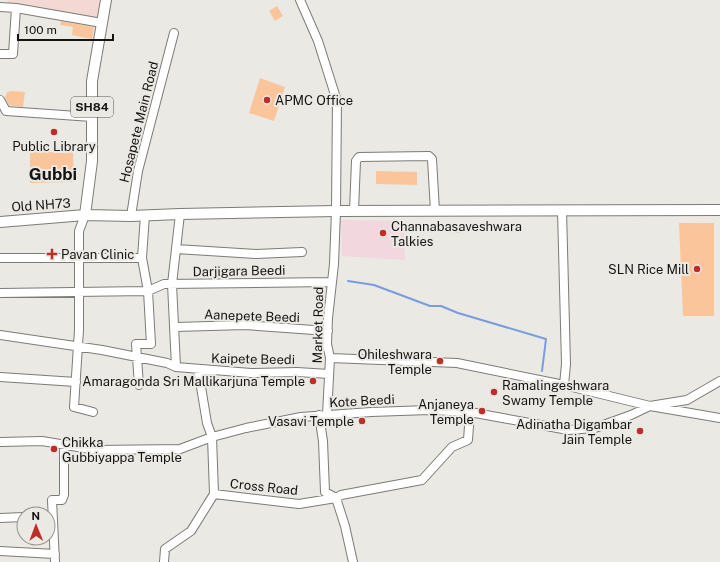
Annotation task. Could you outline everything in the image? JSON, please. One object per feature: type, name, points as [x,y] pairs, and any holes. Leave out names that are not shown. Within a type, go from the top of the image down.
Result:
[{"type":"main road","name":"SH84","points":[[85,215],[92,161],[92,81],[106,0]]},
{"type":"main road","name":"Old NH73","points":[[0,222],[85,215],[131,216],[435,210],[720,210]]},
{"type":"street","name":"Market Road","points":[[300,0],[318,41],[337,101],[336,211],[328,331],[330,358],[323,415],[324,492],[336,498]]},
{"type":"street","points":[[0,7],[16,8],[102,24]]},
{"type":"street","points":[[0,54],[13,54],[16,8]]},
{"type":"street","name":"Hosapete Main Road","points":[[131,216],[138,171],[174,33]]},
{"type":"street","points":[[0,100],[6,111],[92,117]]},
{"type":"street","points":[[354,211],[356,161],[359,157],[429,156],[432,159],[435,210]]},
{"type":"street","points":[[562,210],[566,342],[564,385]]},
{"type":"street","points":[[176,367],[172,284],[180,214]]},
{"type":"street","points":[[85,215],[79,231],[80,291],[74,407],[92,412]]},
{"type":"street","points":[[139,385],[136,344],[151,344],[148,291],[142,258],[145,215]]},
{"type":"street","points":[[176,249],[256,254],[302,252]]},
{"type":"street","points":[[0,258],[59,260],[79,258],[142,258]]},
{"type":"street","name":"Darjigara Beedi","points":[[148,291],[164,284],[216,282],[331,282]]},
{"type":"street","points":[[0,293],[148,291]]},
{"type":"street","name":"Aanepete Beedi","points":[[175,327],[245,325],[328,331]]},
{"type":"street","name":"Kaipete Beedi","points":[[0,335],[138,357],[167,363],[176,367],[251,373],[297,372],[329,374]]},
{"type":"street","points":[[330,358],[457,363],[564,385],[650,406],[720,418]]},
{"type":"street","points":[[164,562],[164,550],[191,532],[214,494],[212,437],[207,423],[198,369]]},
{"type":"street","points":[[0,378],[76,382]]},
{"type":"street","name":"Kote Beedi","points":[[0,442],[42,441],[64,446],[96,450],[180,449],[212,437],[246,428],[323,415],[422,410],[470,412],[568,430],[595,428],[631,415],[650,406],[687,400],[720,381]]},
{"type":"street","name":"Cross Road","points":[[214,494],[299,504],[422,480],[452,447],[468,440],[470,412]]},
{"type":"street","points":[[52,506],[52,500],[62,500],[64,495],[64,446]]},
{"type":"street","points":[[336,498],[345,526],[353,562]]},
{"type":"street","points":[[0,518],[16,517]]},
{"type":"street","points":[[0,551],[55,558],[54,546]]},
{"type":"shaded area","points":[[8,0],[100,0],[96,22],[8,4]]},
{"type":"shaded area","name":"Channabasaveshwara Talkies","points":[[341,220],[404,221],[405,260],[342,256]]},
{"type":"building","points":[[277,6],[283,16],[275,21],[269,11]]},
{"type":"building","points":[[61,21],[94,27],[92,39],[72,35],[73,27],[60,25]]},
{"type":"building","name":"APMC Office","points":[[260,78],[285,87],[274,121],[249,113]]},
{"type":"building","points":[[7,92],[25,92],[23,107],[9,105],[5,98]]},
{"type":"building","points":[[30,152],[73,152],[74,182],[30,183]]},
{"type":"building","points":[[376,171],[417,172],[417,185],[376,184]]},
{"type":"building","name":"SLN Rice Mill","points":[[679,223],[714,223],[714,316],[683,316]]},
{"type":"building","points":[[449,226],[461,226],[461,233],[449,233]]},
{"type":"waterway","points":[[348,281],[374,285],[430,306],[441,306],[458,313],[546,339],[542,371]]},
{"type":"place","name":"APMC Office","points":[[267,100]]},
{"type":"place","name":"Public Library","points":[[54,132]]},
{"type":"place","name":"Channabasaveshwara Talkies","points":[[383,233]]},
{"type":"place","name":"Pavan Clinic","points":[[52,254]]},
{"type":"place","name":"SLN Rice Mill","points":[[697,269]]},
{"type":"place","name":"Ohileshwara Temple","points":[[440,361]]},
{"type":"place","name":"Amaragonda Sri Mallikarjuna Temple","points":[[313,381]]},
{"type":"place","name":"Ramalingeshwara Swamy Temple","points":[[494,392]]},
{"type":"place","name":"Anjaneya Temple","points":[[482,411]]},
{"type":"place","name":"Vasavi Temple","points":[[362,421]]},
{"type":"place","name":"Adinatha Digambar Jain Temple","points":[[640,431]]},
{"type":"place","name":"Chikka Gubbiyappa Temple","points":[[54,449]]},
{"type":"district","name":"Gubbi","points":[[53,174]]}]
